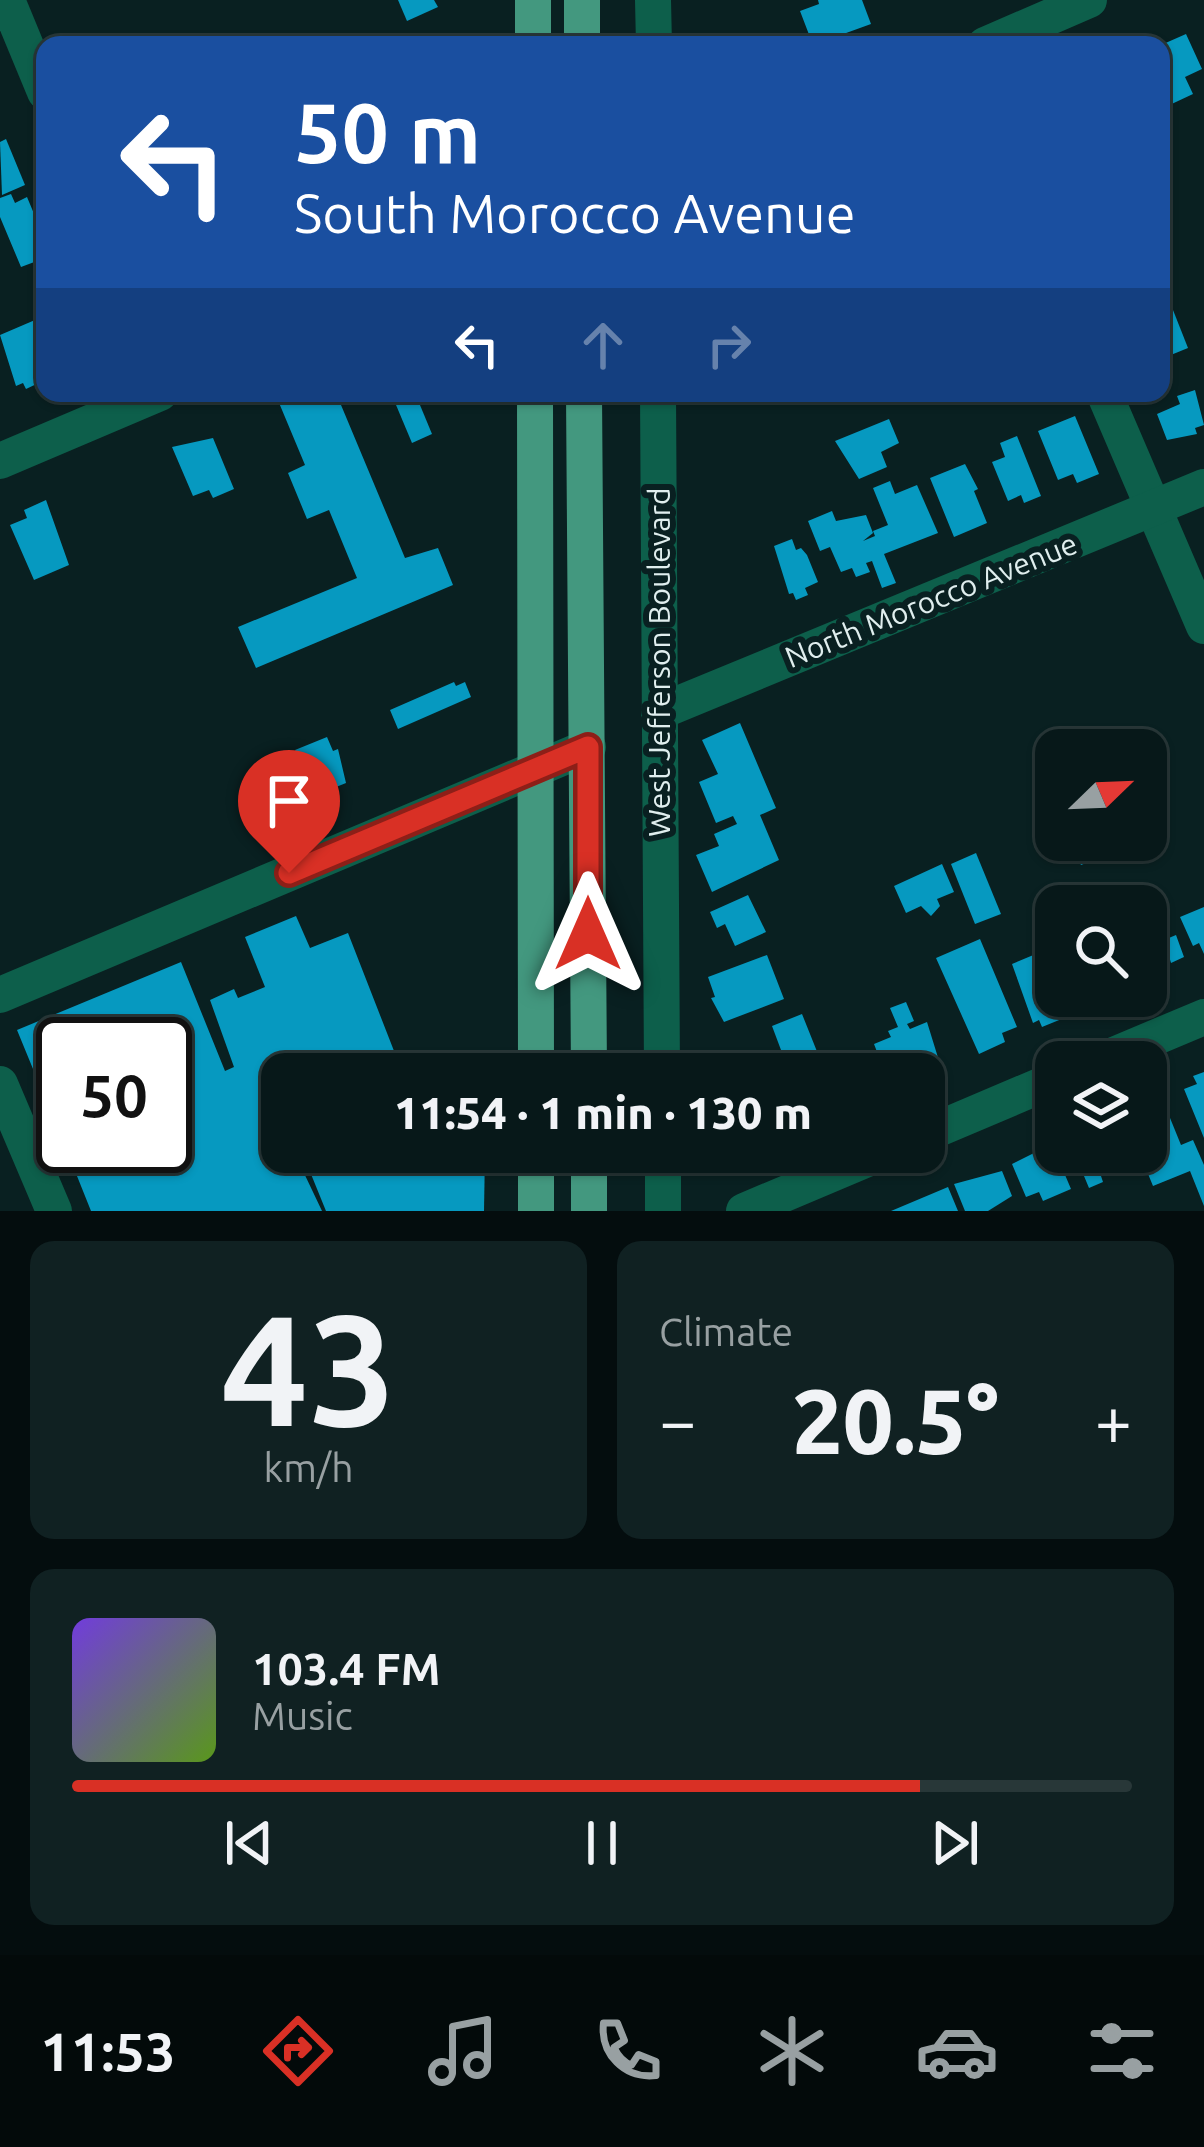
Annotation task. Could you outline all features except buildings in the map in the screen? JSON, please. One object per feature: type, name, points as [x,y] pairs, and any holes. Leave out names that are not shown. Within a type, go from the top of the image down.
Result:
[{"type":"main road","points":[[533,0],[533,36]]},
{"type":"main road","points":[[582,0],[582,36]]},
{"type":"main road","points":[[535,402],[536,1053]]},
{"type":"main road","points":[[584,402],[589,1053]]},
{"type":"main road","points":[[536,1173],[536,1211]]},
{"type":"main road","points":[[589,1173],[590,1211]]},
{"type":"street","points":[[7,0],[36,70]]},
{"type":"street","points":[[653,0],[654,36]]},
{"type":"street","points":[[1006,36],[1089,0]]},
{"type":"street","points":[[0,461],[139,402]]},
{"type":"street","name":"West Jefferson Boulevard","points":[[658,402],[662,1053]]},
{"type":"street","points":[[1107,402],[1204,626]]},
{"type":"street","name":"North Morocco Avenue","points":[[658,712],[1204,487]]},
{"type":"street","points":[[0,994],[588,747]]},
{"type":"street","points":[[1147,1041],[1204,1017]]},
{"type":"street","points":[[0,1084],[54,1211]]},
{"type":"street","points":[[945,1126],[1035,1088]]},
{"type":"street","points":[[663,1173],[664,1211]]},
{"type":"street","points":[[744,1211],[834,1173]]},
{"type":"route","points":[[289,873],[588,747],[588,934]]}]
